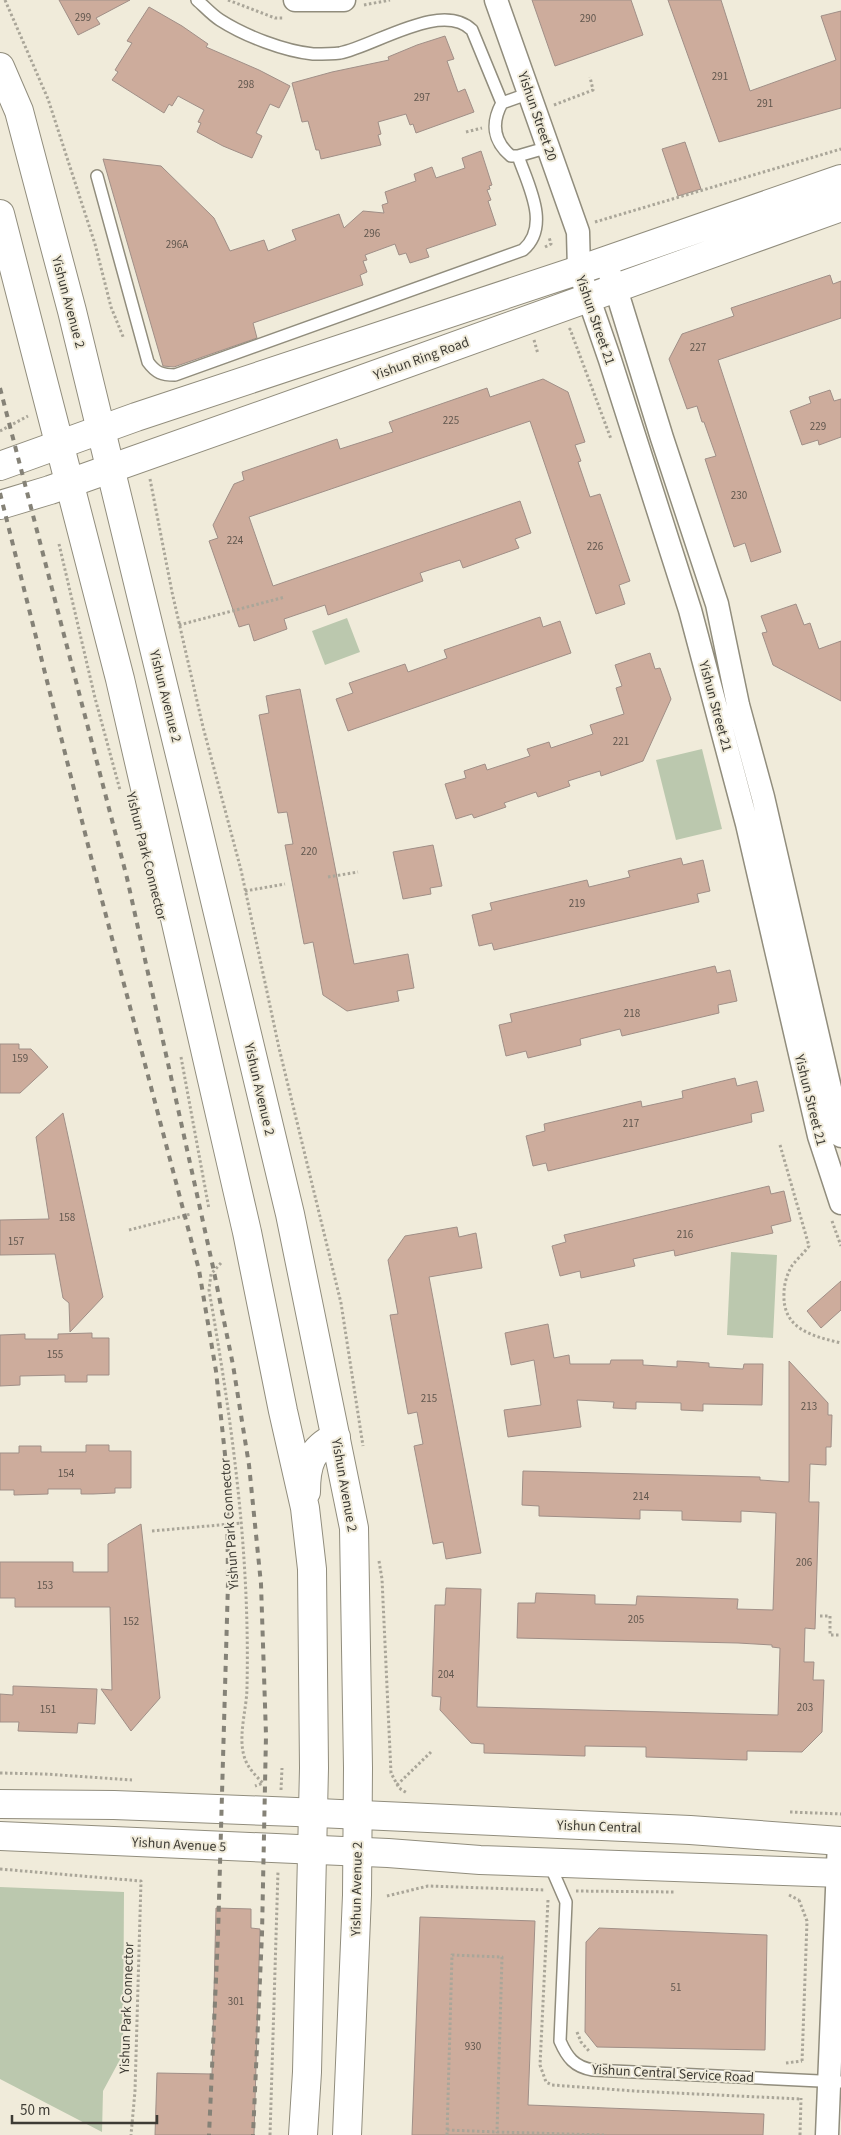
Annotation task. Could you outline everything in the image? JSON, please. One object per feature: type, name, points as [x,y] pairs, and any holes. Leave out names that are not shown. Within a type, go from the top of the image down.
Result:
[{"type":"main road","name":"Yishun Avenue 2","points":[[0,67],[19,111],[72,311],[101,430],[290,1214],[354,1528],[358,1852],[347,2135]]},
{"type":"main road","points":[[0,466],[136,417],[591,265],[841,178]]},
{"type":"main road","name":"Yishun Ring Road","points":[[0,505],[69,483],[841,207]]},
{"type":"main road","points":[[0,214],[120,679],[247,1232],[283,1411],[305,1508],[312,1570],[314,1813],[307,2062],[303,2135]]},
{"type":"main road","points":[[305,1508],[308,1464],[324,1442],[336,1437]]},
{"type":"main road","points":[[0,1804],[114,1805],[358,1815]]},
{"type":"main road","name":"Yishun Central","points":[[358,1815],[690,1830],[840,1841]]},
{"type":"main road","name":"Yishun Avenue 5","points":[[0,1836],[358,1852]]},
{"type":"main road","points":[[358,1852],[537,1862],[839,1873]]},
{"type":"street","points":[[295,0],[344,0]]},
{"type":"street","name":"Yishun Street 20","points":[[496,0],[549,147],[586,227]]},
{"type":"street","name":"Yishun Street 21","points":[[586,227],[591,265],[588,298],[704,607],[738,706],[762,797],[833,1134],[841,1203]]},
{"type":"street","name":"Yishun Street 21","points":[[591,265],[616,289],[662,438],[704,607],[741,802],[833,1134]]},
{"type":"street","points":[[827,2135],[835,2082],[840,1841]]},
{"type":"lane","points":[[197,0],[220,20],[268,44],[313,54],[340,53],[434,20],[456,20],[466,24],[472,30],[502,103],[494,125],[496,137],[505,151],[511,156],[518,156],[549,147]]},
{"type":"lane","points":[[502,103],[530,93]]},
{"type":"lane","points":[[97,176],[148,362],[155,371],[164,375],[176,375],[523,250],[531,243],[535,235],[537,222],[536,212],[518,156]]},
{"type":"lane","points":[[741,802],[762,797]]},
{"type":"lane","name":"Yishun Central Service Road","points":[[537,1862],[553,1872],[566,1902],[560,2040],[564,2052],[573,2063],[593,2070],[835,2082]]},
{"type":"path","points":[[6,0],[48,99],[95,244],[111,307],[125,341]]},
{"type":"path","points":[[553,105],[593,90],[590,77]]},
{"type":"path","points":[[586,227],[841,150]]},
{"type":"path","points":[[542,249],[551,244]]},
{"type":"path","points":[[534,342],[538,354]]},
{"type":"path","points":[[0,431],[35,412]]},
{"type":"path","name":"Yishun Park Connector","points":[[59,540],[95,698],[116,780],[122,796]]},
{"type":"path","points":[[179,625],[285,598]]},
{"type":"path","points":[[328,877],[358,872]]},
{"type":"path","points":[[245,891],[285,884]]},
{"type":"path","points":[[179,1048],[209,1209]]},
{"type":"path","points":[[780,1145],[809,1246],[792,1266],[784,1284],[784,1299],[788,1317],[796,1326],[811,1334],[841,1343]]},
{"type":"path","points":[[129,1230],[191,1214]]},
{"type":"path","name":"Yishun Park Connector","points":[[221,1263],[211,1274],[210,1290],[232,1424],[242,1522],[247,1688],[242,1747],[245,1760],[262,1783],[247,1788]]},
{"type":"path","points":[[152,1531],[242,1522]]},
{"type":"path","points":[[820,1616],[830,1616],[830,1635],[841,1635]]},
{"type":"path","points":[[397,1785],[431,1752]]},
{"type":"path","points":[[0,1773],[45,1774],[139,1781]]},
{"type":"path","name":"Yishun Park Connector","points":[[0,1869],[141,1881],[135,2091],[131,2135]]},
{"type":"path","points":[[387,1896],[428,1886],[547,1890],[540,2065],[546,2082],[552,2085],[801,2099]]},
{"type":"path","points":[[270,2135],[276,1891]]},
{"type":"path","points":[[561,1891],[678,1892]]},
{"type":"path","points":[[579,1891],[581,1901]]},
{"type":"path","points":[[784,1892],[799,1900],[807,1921],[800,2135]]},
{"type":"path","points":[[446,2135],[452,1955],[502,1957],[496,2132]]},
{"type":"path","points":[[577,2025],[577,2034],[581,2042],[588,2051],[595,2055]]},
{"type":"path","points":[[777,2064],[802,2061]]},
{"type":"path","points":[[447,2130],[604,2135]]},
{"type":"green space","points":[[347,618],[360,652],[325,665],[312,631]]},
{"type":"green space","points":[[702,749],[722,829],[676,840],[656,760]]},
{"type":"green space","points":[[731,1252],[777,1255],[773,1338],[727,1335]]},
{"type":"green space","points":[[0,1887],[124,1892],[123,2054],[103,2091],[102,2132],[0,2079]]},
{"type":"building","points":[[59,0],[130,0],[96,18],[100,24],[78,35]]},
{"type":"building","points":[[532,0],[631,0],[643,35],[555,66]]},
{"type":"building","points":[[668,0],[721,0],[750,91],[836,60],[821,16],[841,11],[841,108],[719,142]]},
{"type":"building","points":[[149,7],[208,44],[206,47],[290,86],[279,108],[270,104],[256,133],[262,136],[252,158],[223,146],[197,132],[201,123],[198,122],[204,110],[178,96],[172,106],[169,104],[164,113],[112,80],[118,72],[115,70],[132,43],[127,41]]},
{"type":"building","points":[[445,36],[454,59],[447,61],[458,92],[465,89],[474,112],[416,133],[413,124],[410,125],[406,114],[378,122],[381,134],[378,135],[381,145],[321,159],[319,150],[316,150],[308,121],[302,122],[292,83],[389,60],[388,57]]},
{"type":"building","points":[[685,142],[701,189],[678,196],[662,149]]},
{"type":"building","points":[[481,151],[492,185],[487,190],[491,200],[488,201],[496,225],[426,249],[429,257],[410,263],[406,253],[399,255],[395,244],[365,255],[367,260],[363,261],[367,272],[360,275],[363,285],[253,323],[257,338],[174,367],[163,366],[103,159],[161,166],[214,218],[230,251],[264,240],[268,251],[296,240],[292,230],[339,214],[344,228],[363,211],[384,213],[382,205],[388,203],[385,192],[416,181],[414,174],[432,167],[436,178],[465,168],[462,158]]},
{"type":"building","points":[[830,275],[833,284],[841,281],[841,318],[718,360],[781,552],[751,562],[745,543],[734,547],[705,459],[716,456],[697,406],[687,409],[669,359],[682,334],[734,316],[731,308]]},
{"type":"building","points":[[543,379],[568,392],[585,442],[575,445],[581,461],[578,462],[590,497],[600,494],[630,581],[619,585],[625,604],[596,614],[530,421],[249,517],[273,586],[520,501],[531,533],[515,539],[519,548],[463,568],[460,560],[420,573],[423,581],[328,615],[325,605],[284,619],[287,629],[254,641],[249,624],[239,627],[209,541],[218,538],[213,525],[234,484],[244,480],[242,472],[337,439],[340,449],[393,432],[389,422],[487,388],[490,397]]},
{"type":"building","points":[[830,390],[834,401],[841,399],[841,437],[819,445],[818,440],[802,445],[790,411],[811,403],[809,397]]},
{"type":"building","points":[[796,604],[804,625],[810,623],[819,649],[841,641],[841,701],[773,665],[762,633],[767,632],[761,616]]},
{"type":"building","points":[[540,617],[543,627],[560,621],[571,653],[348,731],[336,699],[353,693],[349,683],[405,664],[408,672],[447,658],[444,650]]},
{"type":"building","points":[[650,653],[655,669],[660,668],[671,699],[643,761],[601,776],[600,771],[568,781],[570,786],[538,797],[536,792],[504,803],[506,807],[474,818],[472,814],[456,819],[445,784],[466,778],[464,771],[485,764],[487,770],[530,756],[527,749],[549,742],[551,748],[593,734],[590,725],[624,714],[616,688],[622,686],[615,665]]},
{"type":"building","points":[[300,689],[354,964],[408,954],[414,988],[397,991],[399,1001],[347,1011],[323,995],[313,942],[304,944],[285,845],[293,844],[287,812],[278,813],[259,715],[269,713],[266,696]]},
{"type":"building","points":[[433,845],[442,886],[430,888],[431,894],[403,899],[393,852]]},
{"type":"building","points":[[681,858],[683,865],[703,860],[710,891],[697,894],[699,902],[494,950],[492,943],[479,946],[472,915],[492,910],[490,903],[587,880],[589,887],[630,877],[628,871]]},
{"type":"building","points":[[715,966],[717,973],[730,970],[737,1001],[718,1005],[719,1013],[622,1036],[620,1029],[580,1039],[581,1045],[528,1058],[526,1051],[506,1056],[499,1025],[512,1022],[510,1014]]},
{"type":"building","points":[[0,1044],[19,1044],[19,1049],[31,1049],[48,1067],[20,1093],[0,1093]]},
{"type":"building","points":[[735,1078],[737,1086],[757,1081],[764,1111],[751,1114],[752,1122],[548,1171],[546,1163],[533,1166],[526,1136],[545,1131],[544,1124],[641,1101],[642,1107],[683,1098],[682,1091]]},
{"type":"building","points":[[63,1113],[103,1297],[70,1332],[69,1303],[63,1298],[55,1254],[0,1255],[0,1220],[49,1219],[36,1137]]},
{"type":"building","points":[[769,1186],[771,1194],[784,1191],[791,1221],[771,1226],[773,1233],[675,1256],[674,1250],[633,1259],[635,1266],[581,1278],[580,1271],[560,1276],[552,1246],[566,1242],[564,1235]]},
{"type":"building","points":[[457,1227],[459,1237],[476,1233],[482,1268],[429,1277],[481,1553],[446,1559],[443,1542],[433,1544],[414,1446],[423,1444],[417,1412],[408,1414],[390,1315],[398,1314],[388,1260],[405,1236]]},
{"type":"building","points":[[841,1281],[841,1310],[821,1328],[807,1311]]},
{"type":"building","points":[[548,1324],[554,1358],[569,1355],[570,1364],[610,1364],[611,1360],[643,1360],[643,1365],[677,1367],[677,1361],[709,1363],[709,1367],[743,1369],[744,1364],[763,1364],[762,1405],[703,1404],[703,1411],[681,1410],[681,1403],[636,1402],[636,1409],[613,1408],[614,1402],[577,1400],[581,1427],[508,1437],[504,1410],[541,1405],[534,1360],[511,1365],[505,1333]]},
{"type":"building","points":[[92,1333],[92,1338],[109,1338],[109,1375],[87,1375],[87,1382],[65,1382],[65,1375],[20,1376],[20,1385],[0,1386],[0,1335],[25,1334],[25,1339],[58,1339],[58,1334]]},
{"type":"building","points":[[789,1361],[828,1403],[828,1415],[832,1415],[831,1447],[826,1447],[826,1465],[810,1464],[809,1502],[819,1502],[815,1629],[805,1628],[804,1662],[814,1662],[813,1680],[824,1680],[822,1732],[802,1752],[747,1751],[747,1760],[646,1757],[646,1747],[585,1746],[585,1756],[484,1753],[484,1744],[471,1743],[440,1710],[441,1697],[432,1696],[435,1605],[445,1605],[446,1588],[481,1589],[477,1707],[778,1715],[780,1648],[772,1647],[772,1645],[738,1643],[517,1638],[518,1603],[535,1603],[536,1593],[595,1595],[595,1604],[636,1605],[637,1596],[738,1599],[737,1609],[773,1610],[776,1513],[741,1511],[741,1522],[682,1520],[682,1511],[640,1510],[640,1519],[539,1516],[539,1506],[522,1505],[523,1471],[760,1477],[760,1480],[789,1482]]},
{"type":"building","points":[[86,1445],[109,1445],[109,1451],[131,1451],[131,1488],[115,1488],[115,1493],[93,1494],[81,1494],[81,1489],[48,1489],[48,1494],[14,1495],[14,1490],[0,1490],[0,1453],[19,1453],[19,1446],[41,1446],[41,1452],[86,1452]]},
{"type":"building","points":[[141,1524],[160,1698],[131,1731],[101,1689],[112,1690],[110,1607],[15,1607],[15,1598],[0,1598],[0,1562],[73,1562],[73,1572],[108,1572],[108,1544]]},
{"type":"building","points":[[13,1686],[97,1689],[95,1724],[78,1723],[77,1733],[18,1731],[19,1722],[0,1722],[0,1694],[13,1695]]},
{"type":"building","points":[[216,1908],[251,1909],[251,1928],[260,1929],[254,2135],[155,2135],[157,2073],[212,2074]]},
{"type":"building","points":[[420,1917],[535,1921],[528,2105],[764,2114],[763,2135],[412,2135]]},
{"type":"building","points":[[599,1928],[767,1935],[765,2050],[597,2047],[585,2032],[586,1942]]},
{"type":"railway","points":[[0,388],[127,878],[213,1267],[233,1365],[249,1465],[261,1584],[266,1735],[262,1934],[253,2135]]},
{"type":"railway","points":[[0,493],[98,885],[199,1270],[216,1371],[227,1473],[228,1583],[218,1935],[209,2135]]}]
